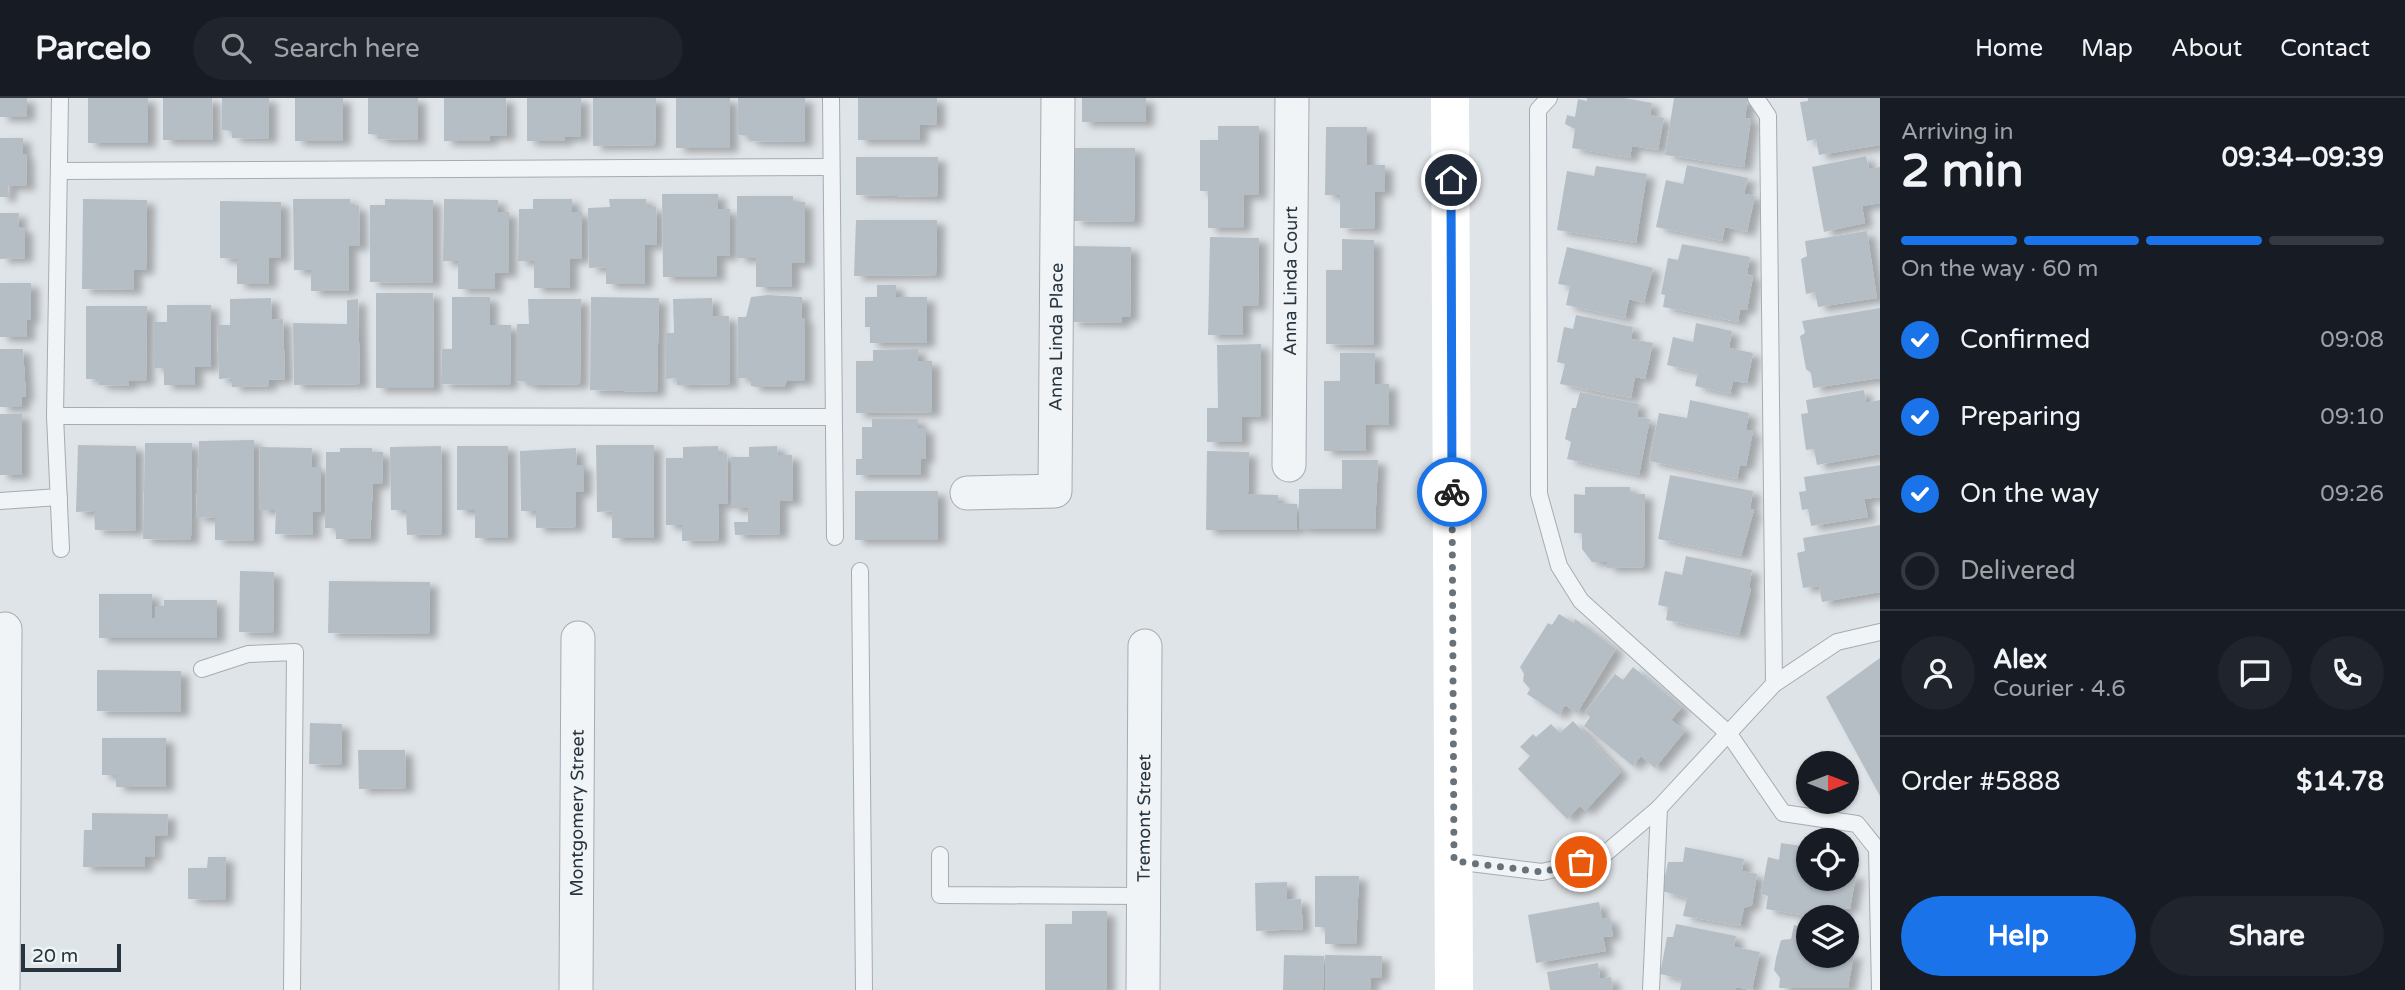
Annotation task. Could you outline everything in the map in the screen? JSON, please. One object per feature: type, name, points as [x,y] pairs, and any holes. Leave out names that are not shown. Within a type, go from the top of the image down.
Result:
[{"type":"street","name":"Anna Linda Place","points":[[967,493],[1055,491],[1058,98]]},
{"type":"street","name":"Anna Linda Court","points":[[1289,464],[1292,98]]},
{"type":"street","points":[[1450,98],[1454,990]]},
{"type":"street","points":[[3,990],[5,629]]},
{"type":"street","name":"Montgomery Street","points":[[576,990],[578,638]]},
{"type":"street","name":"Tremont Street","points":[[1143,990],[1145,646]]},
{"type":"lane","points":[[60,98],[55,416],[61,550]]},
{"type":"lane","points":[[831,98],[835,537]]},
{"type":"lane","points":[[1549,98],[1538,110],[1536,344],[1539,494],[1559,566],[1581,601],[1729,734],[1783,813],[1857,824],[1877,849],[1880,990]]},
{"type":"lane","points":[[1756,98],[1768,116],[1774,684]]},
{"type":"lane","points":[[59,171],[831,167]]},
{"type":"lane","points":[[55,416],[832,417]]},
{"type":"lane","points":[[0,501],[59,498]]},
{"type":"lane","points":[[860,571],[864,990]]},
{"type":"lane","points":[[1454,861],[1542,872],[1601,858],[1659,808],[1774,684],[1837,642],[1880,632]]},
{"type":"lane","points":[[202,669],[248,654],[295,653],[292,990]]},
{"type":"lane","points":[[1651,990],[1659,808]]},
{"type":"lane","points":[[940,855],[940,895],[1144,896]]},
{"type":"building","points":[[0,98],[27,98],[27,117],[0,117]]},
{"type":"building","points":[[88,98],[148,98],[148,143],[88,143]]},
{"type":"building","points":[[163,98],[212,98],[213,140],[163,140]]},
{"type":"building","points":[[222,98],[269,98],[269,139],[232,138],[232,131],[222,130]]},
{"type":"building","points":[[295,98],[343,98],[343,141],[295,141]]},
{"type":"building","points":[[368,98],[418,98],[418,140],[378,139],[378,135],[368,134]]},
{"type":"building","points":[[444,98],[506,98],[507,136],[490,136],[490,141],[444,141]]},
{"type":"building","points":[[527,98],[581,98],[581,137],[565,137],[565,141],[527,141]]},
{"type":"building","points":[[593,98],[656,98],[655,145],[593,146]]},
{"type":"building","points":[[676,98],[730,98],[730,148],[676,148]]},
{"type":"building","points":[[738,98],[805,98],[805,142],[750,141],[750,136],[738,135]]},
{"type":"building","points":[[858,98],[937,98],[937,124],[920,125],[920,140],[858,140]]},
{"type":"building","points":[[1082,98],[1146,98],[1146,122],[1082,122]]},
{"type":"building","points":[[1587,98],[1624,98],[1652,103],[1650,115],[1664,118],[1658,150],[1632,146],[1630,158],[1572,148],[1575,129],[1565,124],[1567,115],[1575,117],[1578,99],[1587,101]]},
{"type":"building","points":[[1674,98],[1748,98],[1745,118],[1751,119],[1744,167],[1665,155]]},
{"type":"building","points":[[1808,98],[1880,98],[1880,145],[1819,155],[1816,139],[1807,141],[1800,102],[1808,101]]},
{"type":"building","points":[[1218,126],[1259,126],[1259,195],[1244,195],[1243,228],[1208,228],[1208,191],[1200,191],[1200,140],[1218,140]]},
{"type":"building","points":[[1326,127],[1367,127],[1367,165],[1385,165],[1385,192],[1375,191],[1374,229],[1340,228],[1340,195],[1325,195]]},
{"type":"building","points":[[0,138],[23,138],[23,154],[26,154],[27,186],[8,186],[9,197],[0,197]]},
{"type":"building","points":[[1075,148],[1135,148],[1134,222],[1074,221]]},
{"type":"building","points":[[1866,156],[1869,169],[1880,167],[1880,203],[1862,206],[1865,223],[1824,232],[1812,167]]},
{"type":"building","points":[[856,157],[938,157],[937,197],[856,195]]},
{"type":"building","points":[[1687,165],[1748,178],[1744,194],[1755,196],[1747,232],[1725,227],[1722,241],[1656,227],[1666,180],[1683,184]]},
{"type":"building","points":[[1596,166],[1647,174],[1636,243],[1557,230],[1567,171],[1594,176]]},
{"type":"building","points":[[662,194],[718,194],[718,209],[730,209],[730,256],[717,256],[717,277],[663,277]]},
{"type":"building","points":[[737,196],[793,196],[793,202],[805,202],[805,263],[792,263],[792,287],[756,287],[756,258],[737,258]]},
{"type":"building","points":[[83,199],[147,200],[146,270],[134,270],[134,290],[82,289]]},
{"type":"building","points":[[293,199],[350,199],[350,206],[359,206],[360,246],[349,246],[349,291],[311,291],[311,270],[294,270]]},
{"type":"building","points":[[385,199],[433,200],[433,283],[370,282],[370,205],[385,205]]},
{"type":"building","points":[[444,199],[498,200],[498,212],[509,212],[509,273],[495,273],[495,289],[458,289],[458,261],[443,261]]},
{"type":"building","points":[[533,199],[572,199],[572,212],[582,212],[582,259],[570,259],[570,288],[534,288],[534,261],[518,261],[519,209],[533,209]]},
{"type":"building","points":[[609,199],[646,199],[647,207],[656,207],[657,245],[645,245],[645,284],[606,284],[606,267],[589,268],[588,208],[610,207]]},
{"type":"building","points":[[220,201],[281,202],[281,258],[269,258],[269,284],[237,284],[237,259],[220,258]]},
{"type":"building","points":[[0,213],[19,213],[18,227],[25,229],[25,258],[0,259]]},
{"type":"building","points":[[856,220],[937,220],[936,275],[854,276]]},
{"type":"building","points":[[1867,231],[1877,298],[1818,307],[1815,292],[1806,294],[1801,259],[1807,256],[1805,241]]},
{"type":"building","points":[[1210,237],[1259,238],[1258,306],[1243,306],[1243,335],[1208,335]]},
{"type":"building","points":[[1342,239],[1374,240],[1374,345],[1326,344],[1326,270],[1342,270]]},
{"type":"building","points":[[1682,244],[1750,257],[1747,274],[1753,276],[1747,310],[1740,309],[1738,322],[1663,307],[1665,295],[1661,294],[1668,258],[1678,260]]},
{"type":"building","points":[[1072,246],[1131,247],[1130,317],[1122,317],[1122,323],[1071,322]]},
{"type":"building","points":[[1567,247],[1653,268],[1644,303],[1629,299],[1625,318],[1566,305],[1570,286],[1558,284]]},
{"type":"building","points":[[0,283],[31,283],[31,319],[27,320],[27,337],[0,337]]},
{"type":"building","points":[[877,285],[896,285],[896,297],[927,297],[927,343],[870,343],[870,327],[865,327],[865,297],[877,297]]},
{"type":"building","points":[[376,293],[433,293],[434,388],[376,388]]},
{"type":"building","points":[[452,297],[490,297],[490,325],[511,325],[510,385],[441,384],[442,349],[452,349]]},
{"type":"building","points":[[591,297],[659,298],[657,392],[590,390]]},
{"type":"building","points":[[751,297],[802,297],[802,318],[805,318],[805,381],[787,381],[784,387],[756,387],[751,386],[751,378],[738,378],[738,317],[746,317]]},
{"type":"building","points":[[271,298],[272,320],[283,319],[285,379],[269,380],[269,386],[232,387],[232,378],[219,379],[217,325],[230,325],[230,299]]},
{"type":"building","points":[[712,298],[713,316],[729,316],[730,384],[677,385],[676,378],[666,379],[666,333],[674,333],[673,299]]},
{"type":"building","points":[[358,299],[360,384],[294,385],[293,323],[347,324],[347,300]]},
{"type":"building","points":[[528,299],[581,299],[580,384],[527,385],[527,382],[517,381],[517,324],[529,324]]},
{"type":"building","points":[[167,305],[211,305],[211,367],[195,367],[195,385],[164,385],[164,368],[154,368],[154,322],[167,322]]},
{"type":"building","points":[[86,306],[147,306],[146,381],[129,381],[128,386],[99,385],[98,379],[86,379]]},
{"type":"building","points":[[1880,308],[1880,378],[1813,388],[1811,373],[1806,369],[1800,336],[1805,333],[1802,321]]},
{"type":"building","points":[[1576,315],[1633,327],[1631,339],[1653,343],[1645,379],[1635,377],[1631,398],[1560,384],[1565,364],[1557,362],[1564,327],[1573,329]]},
{"type":"building","points":[[1696,323],[1732,331],[1729,348],[1753,353],[1747,383],[1733,381],[1730,394],[1695,386],[1698,372],[1667,365],[1673,337],[1693,342]]},
{"type":"building","points":[[1261,344],[1261,417],[1242,417],[1242,442],[1207,442],[1207,408],[1218,408],[1217,345]]},
{"type":"building","points":[[0,349],[23,349],[26,397],[22,397],[22,407],[0,407]]},
{"type":"building","points":[[918,349],[918,361],[932,361],[932,412],[856,413],[856,361],[873,361],[873,350]]},
{"type":"building","points":[[1340,353],[1375,353],[1375,384],[1389,384],[1389,425],[1366,425],[1366,451],[1324,451],[1324,381],[1340,381]]},
{"type":"building","points":[[1864,390],[1866,403],[1880,400],[1880,454],[1817,465],[1814,449],[1806,450],[1801,414],[1808,413],[1806,400]]},
{"type":"building","points":[[1580,392],[1639,404],[1637,417],[1650,419],[1639,475],[1567,459],[1571,442],[1565,439],[1572,408],[1576,408]]},
{"type":"building","points":[[1690,400],[1749,413],[1746,430],[1753,431],[1746,466],[1740,465],[1737,479],[1649,461],[1659,413],[1687,418]]},
{"type":"building","points":[[0,414],[22,414],[22,475],[0,475]]},
{"type":"building","points":[[872,419],[918,419],[918,428],[926,428],[926,459],[921,459],[921,475],[856,475],[856,459],[862,459],[862,427],[872,427]]},
{"type":"building","points":[[254,440],[254,541],[215,540],[215,517],[196,518],[199,441]]},
{"type":"building","points":[[145,443],[192,443],[191,540],[143,539]]},
{"type":"building","points":[[78,445],[136,446],[136,531],[95,530],[94,511],[76,512]]},
{"type":"building","points":[[596,445],[654,445],[654,538],[612,538],[612,511],[597,512]]},
{"type":"building","points":[[441,446],[442,534],[407,535],[406,510],[391,510],[390,447]]},
{"type":"building","points":[[457,446],[508,446],[508,538],[475,538],[475,510],[457,510]]},
{"type":"building","points":[[718,446],[718,454],[727,454],[728,504],[718,504],[719,540],[682,541],[682,525],[666,525],[666,458],[683,458],[683,447]]},
{"type":"building","points":[[777,446],[778,455],[792,455],[793,501],[780,501],[780,534],[735,535],[734,522],[748,522],[748,508],[731,508],[731,457],[749,457],[749,447]]},
{"type":"building","points":[[260,447],[312,448],[311,467],[321,467],[321,512],[313,512],[313,535],[275,534],[276,510],[259,510]]},
{"type":"building","points":[[340,448],[372,448],[372,452],[383,452],[382,484],[373,484],[370,539],[336,539],[336,528],[325,528],[326,452],[340,452]]},
{"type":"building","points":[[576,448],[577,465],[584,465],[584,492],[576,492],[576,527],[536,528],[536,511],[521,511],[520,451]]},
{"type":"building","points":[[1207,451],[1249,452],[1248,494],[1278,495],[1278,503],[1297,504],[1297,530],[1206,530]]},
{"type":"building","points":[[1342,460],[1378,460],[1375,529],[1299,529],[1299,489],[1342,489]]},
{"type":"building","points":[[1880,465],[1880,497],[1864,499],[1868,517],[1811,526],[1808,509],[1802,510],[1799,492],[1806,491],[1804,477]]},
{"type":"building","points":[[1670,475],[1753,491],[1750,509],[1754,510],[1741,556],[1658,539]]},
{"type":"building","points":[[1585,487],[1630,487],[1630,494],[1645,494],[1644,567],[1607,568],[1607,562],[1592,562],[1582,549],[1582,533],[1574,533],[1574,494],[1585,495]]},
{"type":"building","points":[[855,491],[938,491],[938,540],[855,540]]},
{"type":"building","points":[[1880,525],[1880,592],[1822,602],[1819,586],[1803,588],[1797,553],[1805,551],[1803,538]]},
{"type":"building","points":[[1686,556],[1752,570],[1751,589],[1739,635],[1666,620],[1668,607],[1658,605],[1665,571],[1682,575]]},
{"type":"building","points":[[240,571],[274,572],[273,633],[239,632]]},
{"type":"building","points":[[329,581],[430,582],[429,634],[328,633]]},
{"type":"building","points":[[99,594],[152,594],[152,618],[155,618],[155,606],[164,606],[164,600],[217,600],[217,638],[99,638]]},
{"type":"building","points":[[1559,614],[1574,623],[1575,619],[1616,649],[1577,713],[1565,705],[1559,715],[1527,694],[1530,689],[1523,681],[1524,674],[1520,667],[1548,623],[1552,625]]},
{"type":"building","points":[[1880,658],[1880,796],[1859,758],[1859,751],[1855,751],[1826,697]]},
{"type":"building","points":[[1633,667],[1682,707],[1671,720],[1685,731],[1655,768],[1641,756],[1633,766],[1584,726],[1590,717],[1585,712],[1615,674],[1623,680]]},
{"type":"building","points":[[97,670],[181,671],[181,712],[97,711]]},
{"type":"building","points":[[1573,721],[1621,772],[1585,811],[1580,806],[1567,819],[1518,769],[1530,756],[1520,747],[1533,734],[1536,737],[1551,724],[1560,733]]},
{"type":"building","points":[[310,723],[342,724],[341,765],[309,764]]},
{"type":"building","points":[[102,738],[166,738],[166,787],[116,787],[116,775],[102,775]]},
{"type":"building","points":[[358,750],[405,750],[406,788],[359,789]]},
{"type":"building","points":[[92,813],[168,814],[167,836],[155,836],[154,857],[145,857],[145,867],[83,867],[84,830],[92,830]]},
{"type":"building","points":[[1781,843],[1796,845],[1796,891],[1853,891],[1851,905],[1796,905],[1796,914],[1766,909],[1768,896],[1761,894],[1768,857],[1779,860]]},
{"type":"building","points":[[1685,847],[1744,859],[1742,871],[1757,874],[1752,905],[1744,908],[1740,926],[1683,916],[1687,898],[1662,891],[1668,862],[1683,862]]},
{"type":"building","points":[[208,857],[226,857],[225,900],[188,899],[188,868],[207,868]]},
{"type":"building","points":[[1315,876],[1359,876],[1356,944],[1325,944],[1325,927],[1315,927]]},
{"type":"building","points":[[1287,882],[1287,900],[1301,899],[1303,929],[1256,931],[1255,883]]},
{"type":"building","points":[[1599,902],[1602,919],[1610,918],[1613,936],[1603,937],[1606,951],[1536,963],[1528,915]]},
{"type":"building","points":[[1072,911],[1107,911],[1107,990],[1045,990],[1045,924],[1072,924]]},
{"type":"building","points":[[1676,924],[1736,936],[1734,947],[1760,952],[1752,990],[1736,987],[1736,990],[1680,990],[1682,979],[1660,974],[1667,937],[1673,937]]},
{"type":"building","points":[[1796,925],[1796,968],[1851,968],[1848,988],[1779,988],[1780,978],[1774,970],[1776,958],[1781,940],[1791,939]]},
{"type":"building","points":[[1284,955],[1324,956],[1323,990],[1283,990]]},
{"type":"building","points":[[1325,955],[1382,956],[1381,978],[1371,978],[1371,990],[1325,990]]},
{"type":"building","points":[[1598,963],[1600,979],[1611,977],[1613,990],[1550,990],[1547,972]]},
{"type":"way so far","points":[[1452,492],[1454,861],[1542,872],[1581,862]]},
{"type":"route","points":[[1451,180],[1452,492]]}]
